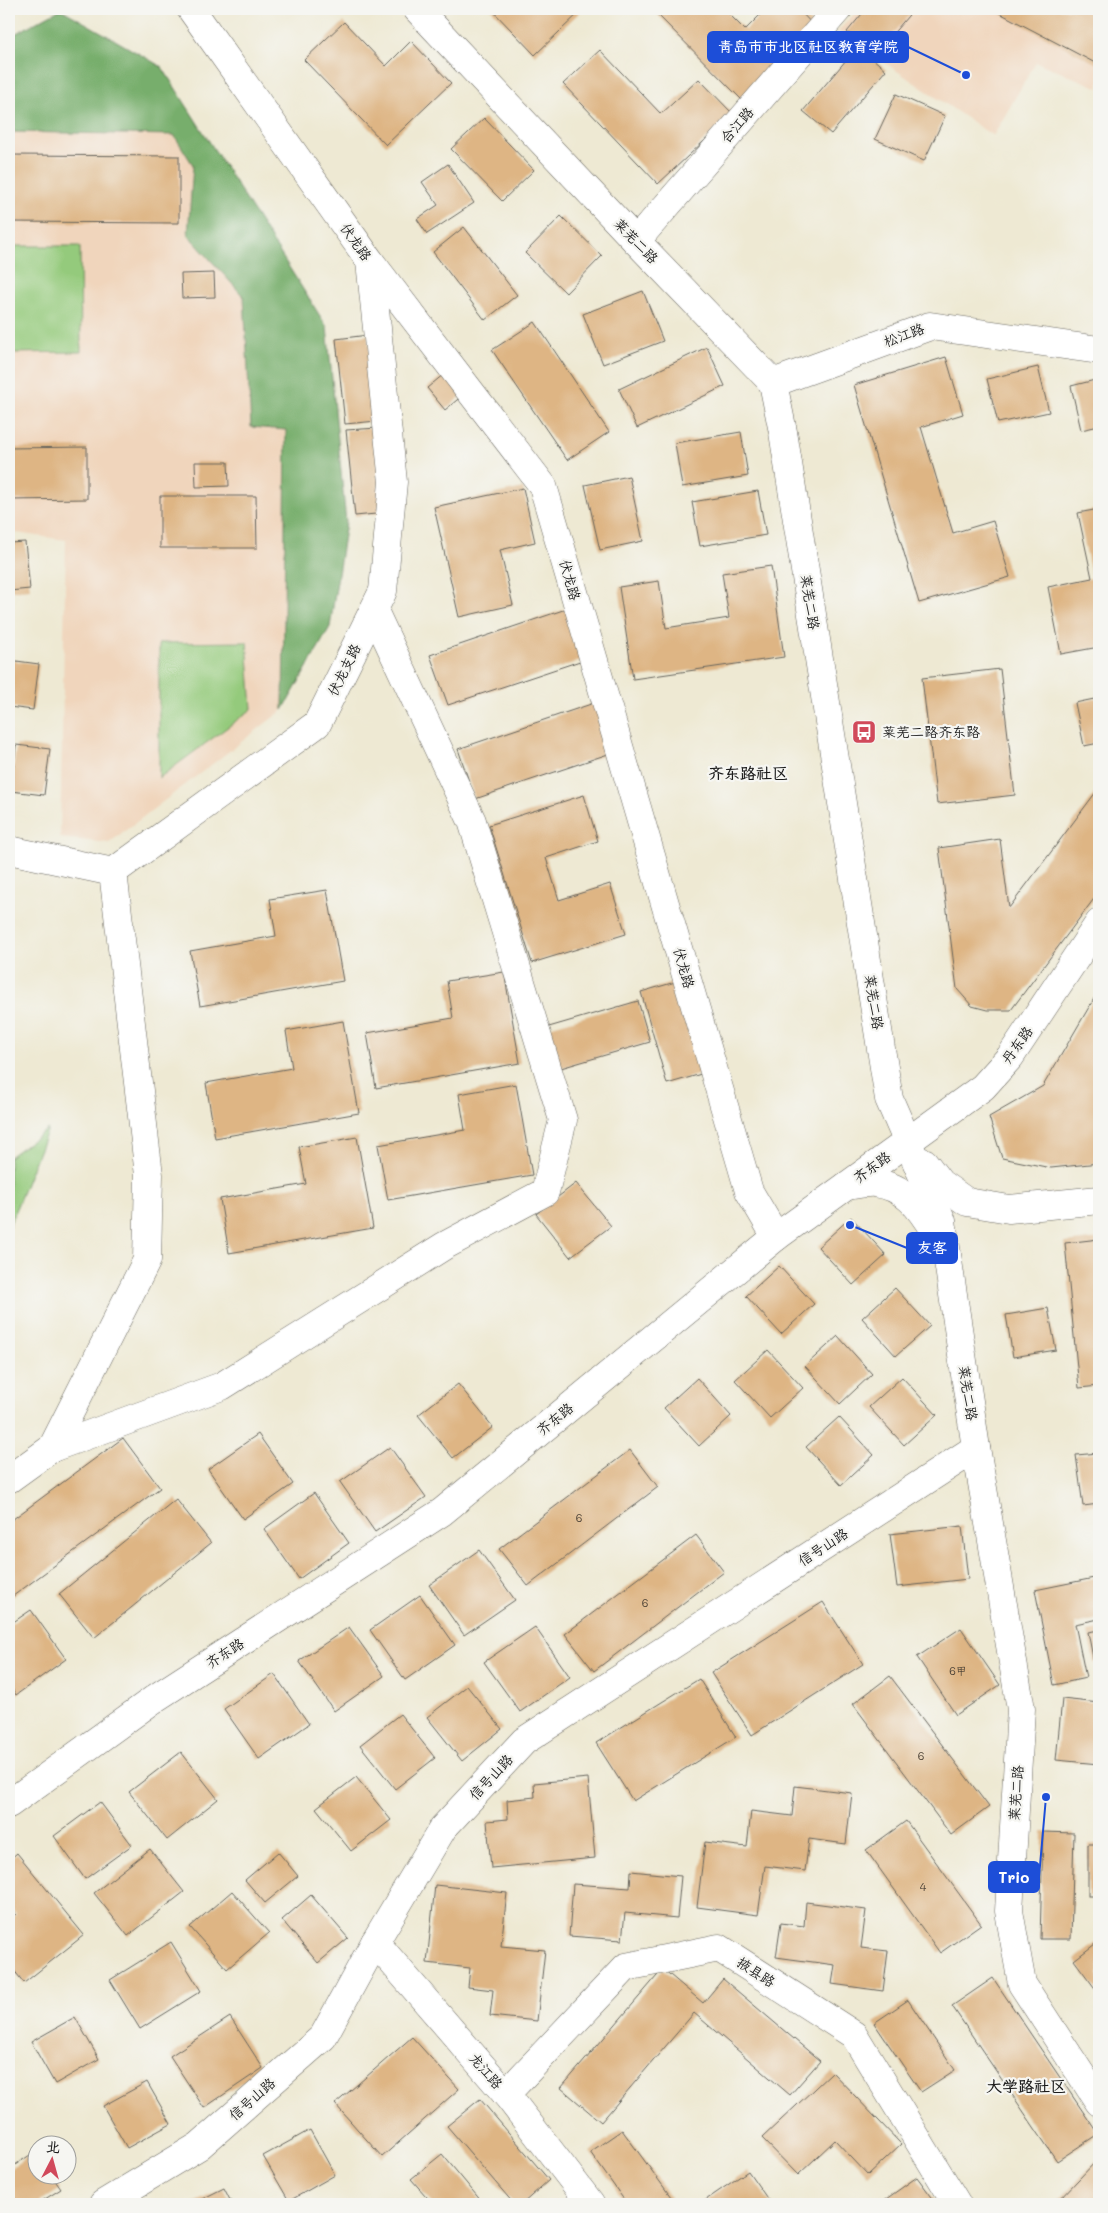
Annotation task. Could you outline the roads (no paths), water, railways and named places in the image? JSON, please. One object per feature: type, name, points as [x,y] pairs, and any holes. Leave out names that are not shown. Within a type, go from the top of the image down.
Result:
[{"type":"street","name":"伏龙路","points":[[191,9],[370,261],[542,486],[749,1191],[776,1238]]},
{"type":"street","name":"莱芜二路","points":[[417,9],[773,383],[783,432],[889,1099],[942,1221],[976,1448],[1021,1709],[1009,1911],[1020,1975],[1022,1984],[1099,2102]]},
{"type":"street","name":"合江路","points":[[636,241],[838,9]]},
{"type":"street","name":"伏龙支路","points":[[113,872],[317,724],[383,591],[392,482],[370,261]]},
{"type":"street","name":"松江路","points":[[773,383],[930,326],[1099,350]]},
{"type":"street","points":[[9,1479],[52,1448],[222,1386],[444,1246],[545,1192],[563,1120],[472,821],[374,610]]},
{"type":"street","points":[[9,850],[113,872],[149,1176],[147,1260],[52,1448]]},
{"type":"street","name":"丹东路","points":[[907,1141],[983,1087],[1010,1057],[1099,923]]},
{"type":"street","points":[[907,1141],[940,1183],[967,1202],[1009,1209]]},
{"type":"street","name":"齐东路","points":[[9,1804],[157,1697],[442,1512],[776,1238],[907,1141]]},
{"type":"street","points":[[847,1186],[874,1183],[901,1190],[923,1212],[936,1234],[949,1267]]},
{"type":"street","points":[[949,1267],[954,1234],[966,1219],[1009,1209],[1099,1200]]},
{"type":"street","name":"信号山路","points":[[103,2204],[199,2146],[323,2037],[375,1942],[443,1828],[524,1741],[976,1448]]},
{"type":"street","name":"龙江路","points":[[375,1942],[506,2094],[591,2204]]},
{"type":"street","name":"掖县路","points":[[506,2094],[626,1968],[719,1948],[854,2035],[957,2204]]},
{"type":"place","name":"青岛市市北区社区教育学院","points":[[966,75]]},
{"type":"place","name":"莱芜二路齐东路","points":[[864,732]]},
{"type":"place","name":"友客","points":[[850,1225]]},
{"type":"place","name":"Trio","points":[[1046,1797]]},
{"type":"district","name":"齐东路社区","points":[[748,773]]},
{"type":"district","name":"大学路社区","points":[[1026,2086]]}]
